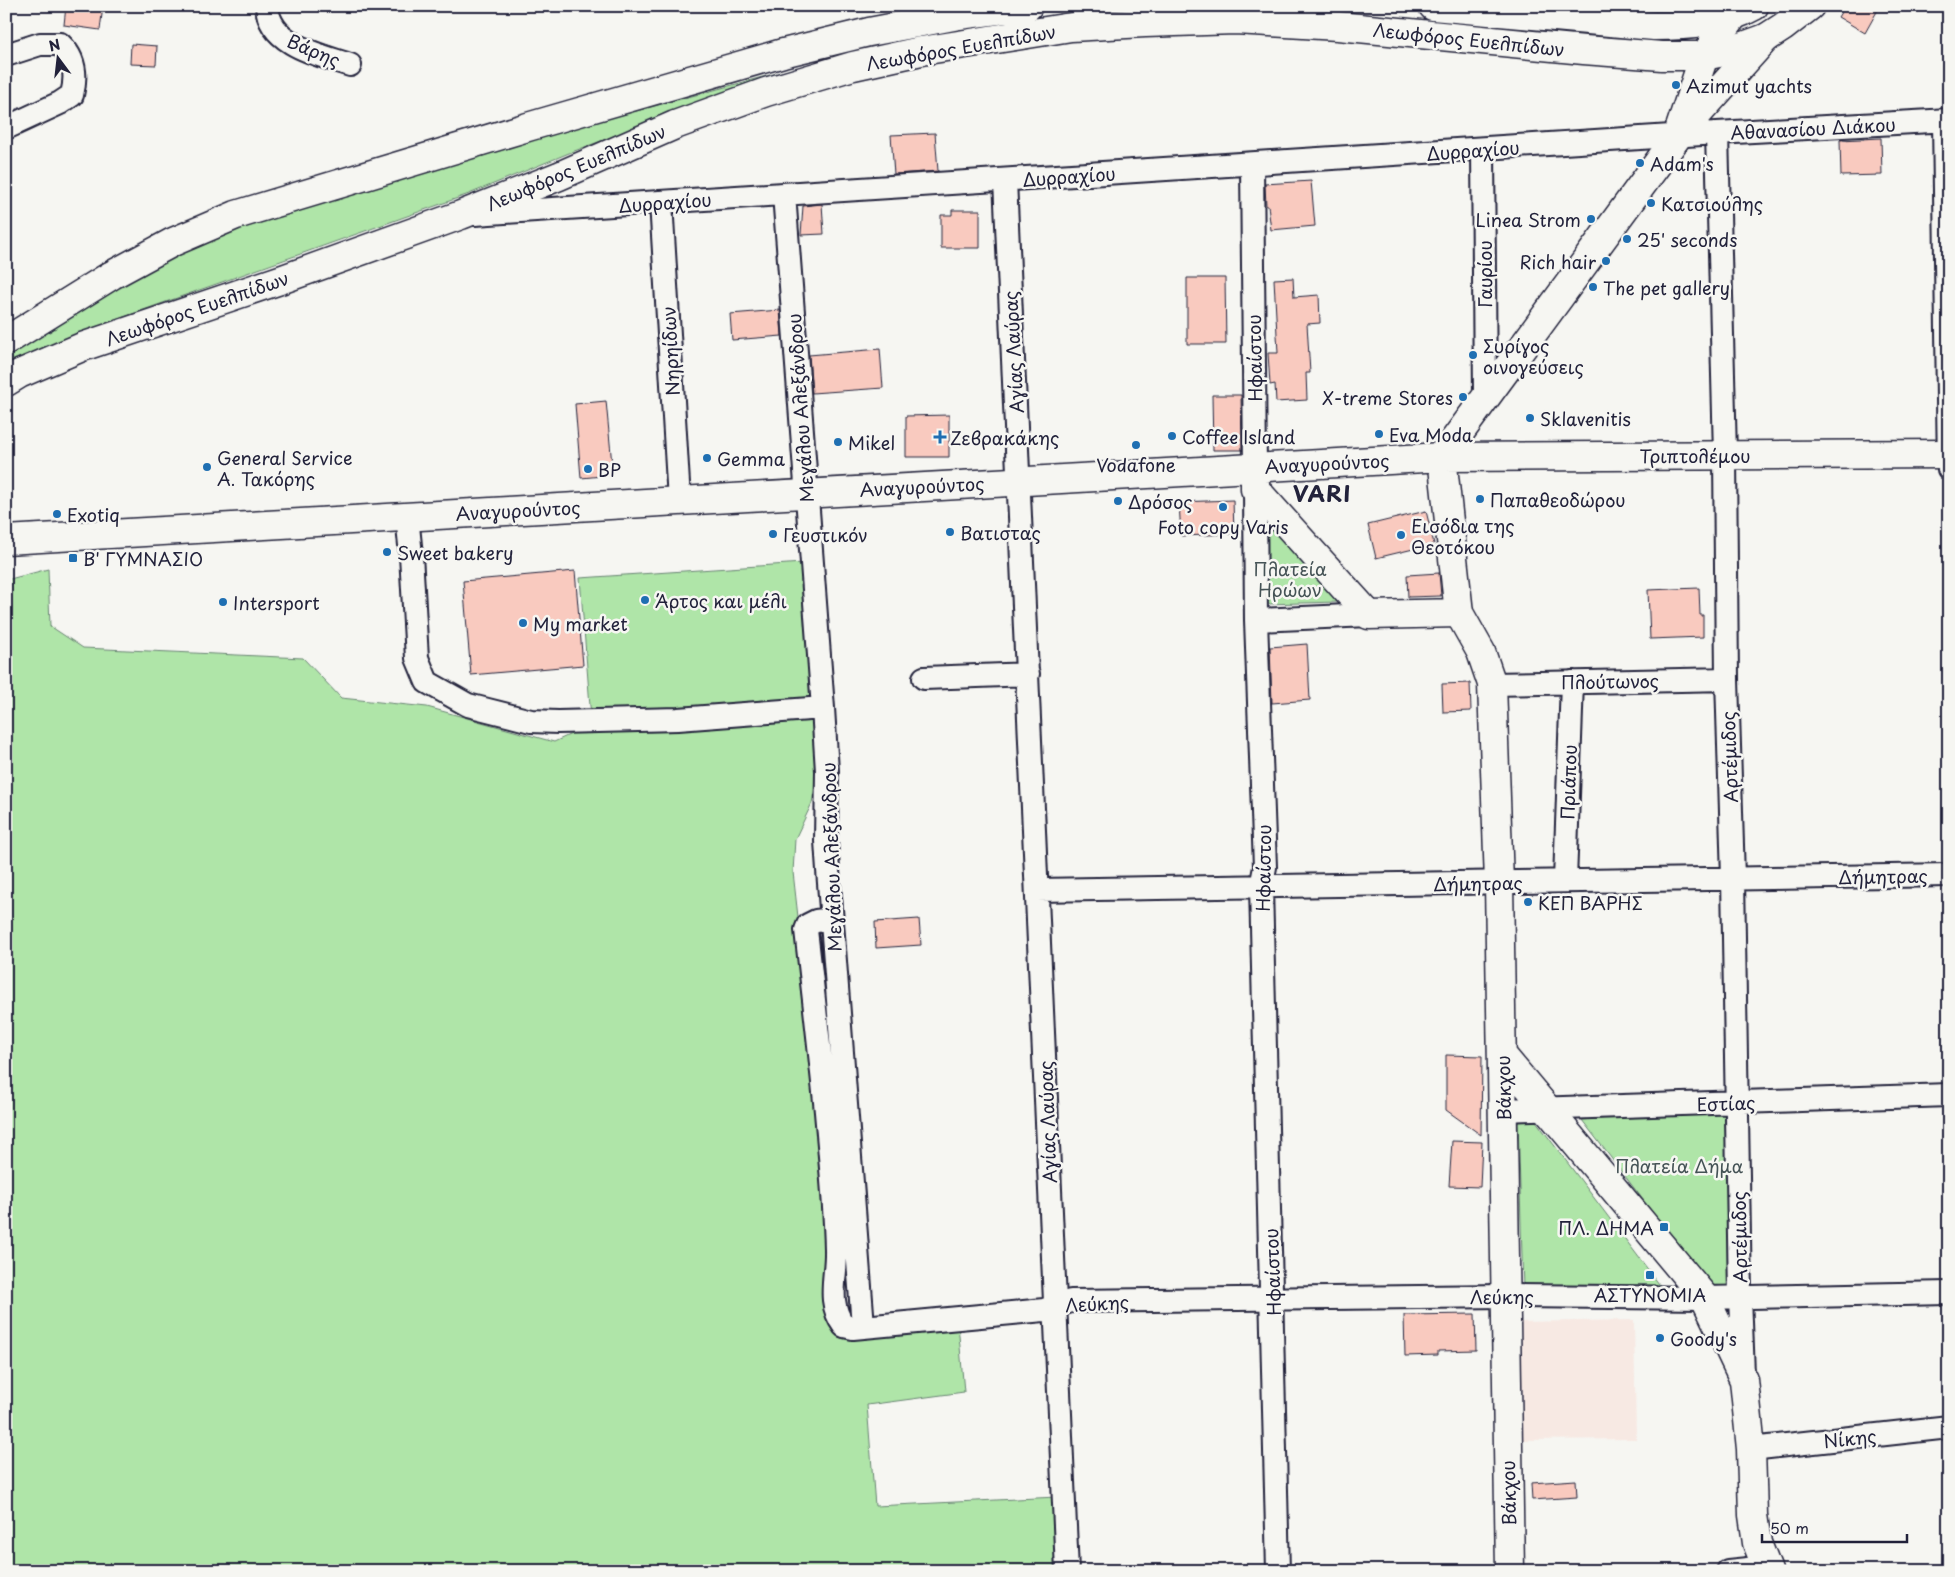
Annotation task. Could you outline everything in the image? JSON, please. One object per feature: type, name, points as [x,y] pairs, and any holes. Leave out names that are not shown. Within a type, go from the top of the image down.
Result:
[{"type":"main road","name":"Λεωφόρος Ευελπίδων","points":[[6,341],[112,275],[173,242],[236,215],[531,126],[783,53],[869,32],[959,15],[1028,6]]},
{"type":"main road","name":"Λεωφόρος Ευελπίδων","points":[[1433,6],[1654,26],[1680,26],[1703,23],[1744,11]]},
{"type":"main road","name":"Λεωφόρος Ευελπίδων","points":[[6,382],[19,374],[82,347],[283,280],[461,215],[559,176],[675,125],[766,92],[853,66],[921,51],[1070,28],[1235,20],[1338,26],[1662,56],[1704,56],[1733,50],[1766,38],[1810,6]]},
{"type":"main road","points":[[1677,137],[1704,56],[1744,11]]},
{"type":"main road","points":[[1255,478],[1369,615],[1459,613],[1442,457],[1677,137],[1766,38]]},
{"type":"main road","name":"Τριπτολέμου","points":[[1442,457],[1949,454]]},
{"type":"main road","name":"Αναγυρούντος","points":[[6,540],[1020,481],[1255,478],[1442,457]]},
{"type":"main road","name":"Βάκχου","points":[[1459,613],[1480,652],[1492,684],[1499,883],[1510,1571]]},
{"type":"main road","points":[[1502,1055],[1706,1298],[1744,1380],[1751,1449],[1753,1516],[1757,1543],[1767,1569]]},
{"type":"street","name":"Βάρης","points":[[267,6],[268,18],[279,34],[305,50],[350,65]]},
{"type":"street","points":[[6,55],[40,44],[60,44],[67,50],[71,59],[76,80],[72,95],[60,103],[6,128]]},
{"type":"street","name":"Αθανασίου Διάκου","points":[[1677,137],[1946,120]]},
{"type":"street","points":[[1946,120],[1949,469]]},
{"type":"street","name":"Αρτέμιδος","points":[[1717,133],[1725,455],[1727,679],[1738,1103],[1740,1296],[1744,1380]]},
{"type":"street","name":"Δυρραχίου","points":[[461,215],[1677,137]]},
{"type":"street","name":"Γαυρίου","points":[[1484,149],[1485,398]]},
{"type":"street","name":"Ηφαίστου","points":[[1252,164],[1256,620],[1265,867],[1261,886],[1278,1571]]},
{"type":"street","name":"Αγίας Λαύρας","points":[[1005,180],[1020,481],[1067,1571]]},
{"type":"street","name":"Μεγάλου Αλεξάνδρου","points":[[784,194],[823,708],[827,771],[826,841],[863,1326],[1044,1310],[1055,1306]]},
{"type":"street","name":"Νηρηίδων","points":[[661,202],[679,500]]},
{"type":"street","points":[[407,516],[411,555],[416,658],[427,682],[468,705],[531,721],[558,722],[678,719],[823,708]]},
{"type":"street","points":[[1256,620],[1369,615]]},
{"type":"street","points":[[924,678],[1028,674]]},
{"type":"street","name":"Πλούτωνος","points":[[1492,684],[1727,679]]},
{"type":"street","name":"Πριάπου","points":[[1565,881],[1572,682]]},
{"type":"street","name":"Δήμητρας","points":[[1037,890],[1949,875]]},
{"type":"street","name":"Εστίας","points":[[1503,1110],[1949,1095]]},
{"type":"street","name":"Λεύκης","points":[[1055,1306],[1071,1301],[1506,1296],[1706,1298],[1949,1293]]},
{"type":"street","name":"Νίκης","points":[[1751,1449],[1949,1427]]},
{"type":"street","points":[[1728,1571],[1767,1569]]},
{"type":"shaded area","points":[[1634,1320],[1636,1439],[1520,1440],[1518,1322]]},
{"type":"green space","points":[[796,68],[569,153],[469,194],[118,319],[6,364],[6,350],[192,241],[357,186]]},
{"type":"green space","name":"Πλατεία Ηρώων","points":[[1265,526],[1282,528],[1338,602],[1267,604]]},
{"type":"green space","points":[[803,563],[819,763],[812,803],[795,839],[793,872],[832,1223],[829,1316],[958,1324],[964,1392],[867,1405],[875,1506],[1057,1497],[1060,1571],[6,1571],[6,580],[48,569],[50,626],[83,648],[303,658],[341,698],[427,707],[554,742],[593,724],[580,578]]},
{"type":"green space","name":"Πλατεία Δήμα","points":[[1728,1110],[1732,1285],[1709,1286],[1582,1120]]},
{"type":"green space","name":"Πλατεία Δήμα","points":[[1518,1119],[1536,1121],[1662,1288],[1523,1290]]},
{"type":"building","points":[[66,6],[103,6],[100,30],[64,25]]},
{"type":"building","points":[[1845,6],[1880,6],[1865,33],[1838,17]]},
{"type":"building","points":[[131,44],[157,46],[156,65],[130,64]]},
{"type":"building","points":[[935,133],[938,171],[894,174],[891,135]]},
{"type":"building","points":[[1881,138],[1882,175],[1841,176],[1840,140]]},
{"type":"building","points":[[1311,181],[1315,226],[1271,230],[1268,206],[1266,206],[1265,184]]},
{"type":"building","points":[[822,204],[824,234],[801,235],[803,206]]},
{"type":"building","points":[[952,210],[980,210],[980,248],[941,248],[941,215],[952,215]]},
{"type":"building","points":[[1187,278],[1225,278],[1226,344],[1187,344]]},
{"type":"building","points":[[1293,278],[1294,297],[1319,295],[1320,323],[1307,324],[1310,373],[1306,373],[1307,400],[1276,402],[1275,384],[1270,385],[1268,353],[1278,353],[1274,279]]},
{"type":"building","points":[[780,310],[782,336],[732,340],[730,314]]},
{"type":"building","points":[[880,349],[883,388],[812,393],[809,355]]},
{"type":"building","points":[[1212,395],[1241,395],[1242,450],[1213,450]]},
{"type":"building","points":[[606,401],[613,475],[581,478],[575,404]]},
{"type":"building","points":[[949,415],[949,457],[906,457],[906,416]]},
{"type":"building","points":[[1233,500],[1234,534],[1181,536],[1179,502]]},
{"type":"building","name":"Εισόδια της Θεοτόκου","points":[[1426,511],[1434,544],[1376,558],[1368,525]]},
{"type":"building","name":"My market","points":[[575,571],[583,665],[471,675],[463,581]]},
{"type":"building","points":[[1439,573],[1441,596],[1408,597],[1407,575]]},
{"type":"building","points":[[1699,588],[1700,615],[1703,615],[1703,637],[1650,639],[1648,590]]},
{"type":"building","points":[[1307,644],[1310,700],[1272,703],[1270,647]]},
{"type":"building","points":[[1470,683],[1471,711],[1443,712],[1442,684]]},
{"type":"building","points":[[919,919],[921,945],[876,948],[875,922]]},
{"type":"building","points":[[1446,1055],[1482,1056],[1481,1135],[1446,1110]]},
{"type":"building","points":[[1452,1141],[1482,1142],[1480,1187],[1449,1186]]},
{"type":"building","points":[[1475,1314],[1476,1350],[1438,1351],[1438,1355],[1405,1356],[1404,1315]]},
{"type":"building","points":[[1576,1480],[1577,1497],[1532,1500],[1531,1483]]},
{"type":"place","name":"Azimut yachts","points":[[1676,85]]},
{"type":"place","name":"Adam's","points":[[1640,163]]},
{"type":"place","name":"Κατσιούλης","points":[[1651,203]]},
{"type":"place","name":"Linea Strom","points":[[1591,219]]},
{"type":"place","name":"25' seconds","points":[[1627,239]]},
{"type":"place","name":"Rich hair","points":[[1606,261]]},
{"type":"place","name":"The pet gallery","points":[[1593,287]]},
{"type":"place","name":"Συρίγος οινογεύσεις","points":[[1473,355]]},
{"type":"place","name":"X-treme Stores","points":[[1463,397]]},
{"type":"place","name":"Sklavenitis","points":[[1530,418]]},
{"type":"place","name":"Eva Moda","points":[[1379,434]]},
{"type":"place","name":"Coffee Island","points":[[1172,436]]},
{"type":"place","name":"Ζεβρακάκης","points":[[940,437]]},
{"type":"place","name":"Mikel","points":[[838,442]]},
{"type":"place","name":"Vodafone","points":[[1136,445]]},
{"type":"place","name":"Gemma","points":[[707,458]]},
{"type":"place","name":"General Service Α. Τακόρης","points":[[207,467]]},
{"type":"place","name":"BP","points":[[588,469]]},
{"type":"place","name":"Παπαθεοδώρου","points":[[1480,499]]},
{"type":"place","name":"Δρόσος","points":[[1118,501]]},
{"type":"place","name":"Foto copy Varis","points":[[1223,507]]},
{"type":"place","name":"Exotiq","points":[[57,514]]},
{"type":"place","name":"Βατιστας","points":[[950,532]]},
{"type":"place","name":"Γευστικόν","points":[[773,534]]},
{"type":"place","name":"Εισόδια της Θεοτόκου","points":[[1401,535]]},
{"type":"place","name":"Sweet bakery","points":[[387,552]]},
{"type":"place","name":"Β' ΓΥΜΝΑΣΙΟ","points":[[73,558]]},
{"type":"place","name":"Άρτος και μέλι","points":[[645,600]]},
{"type":"place","name":"Intersport","points":[[223,602]]},
{"type":"place","name":"My market","points":[[523,623]]},
{"type":"place","name":"ΚΕΠ ΒΑΡΗΣ","points":[[1528,902]]},
{"type":"place","name":"ΠΛ. ΔΗΜΑ","points":[[1664,1227]]},
{"type":"place","name":"ΑΣΤΥΝΟΜΙΑ","points":[[1650,1275]]},
{"type":"place","name":"Goody's","points":[[1660,1338]]},
{"type":"district","name":"VARI","points":[[1322,492]]}]
